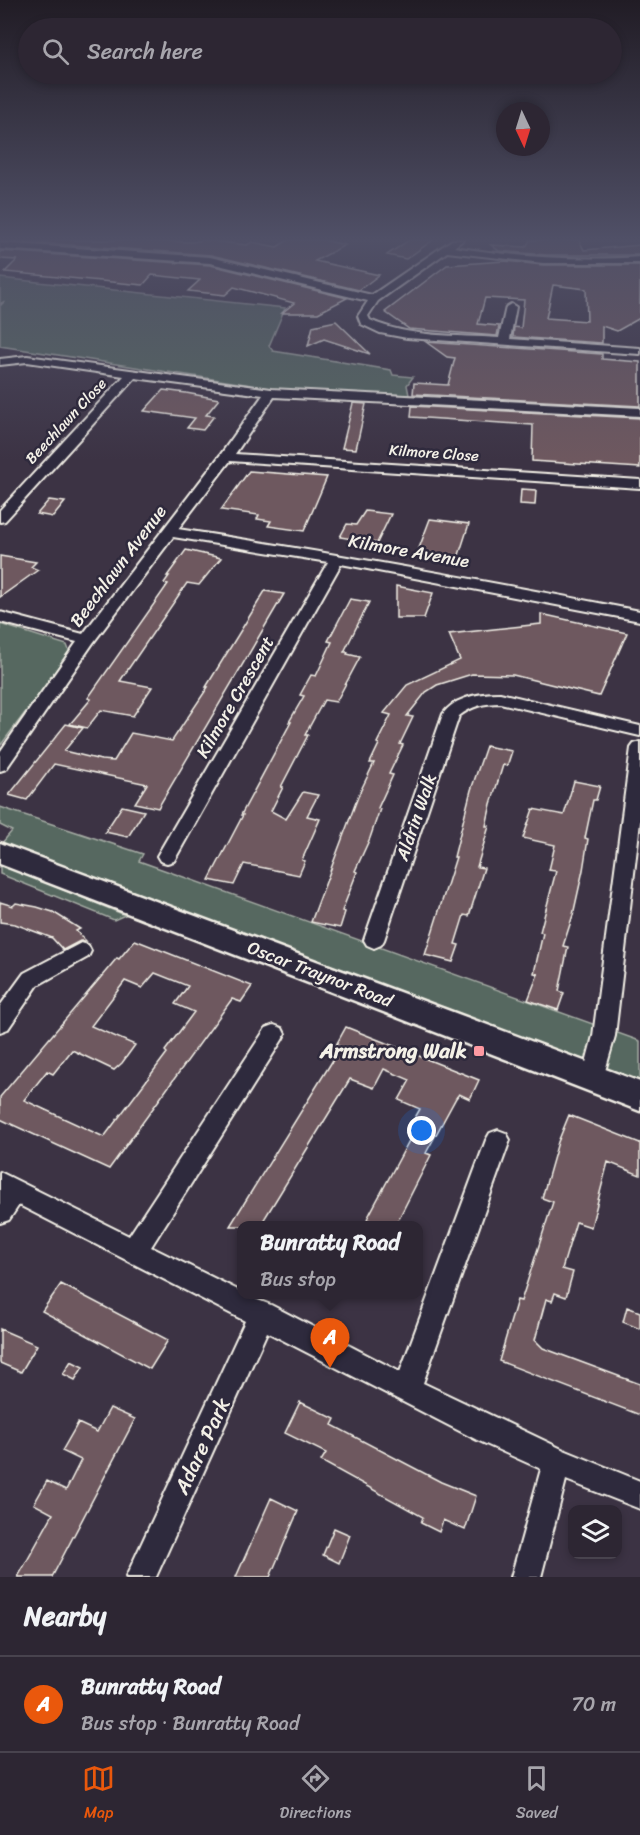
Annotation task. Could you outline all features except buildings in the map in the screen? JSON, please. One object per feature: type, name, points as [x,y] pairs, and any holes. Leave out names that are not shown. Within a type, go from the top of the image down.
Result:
[{"type":"main road","name":"Oscar Traynor Road","points":[[0,853],[640,1097]]},
{"type":"street","points":[[365,314],[365,322],[384,331],[504,343],[635,350]]},
{"type":"street","points":[[504,343],[510,314]]},
{"type":"street","points":[[635,350],[631,344],[640,339]]},
{"type":"street","points":[[0,362],[16,359],[271,393],[640,412]]},
{"type":"street","name":"Beechlawn Close","points":[[0,518],[133,373]]},
{"type":"street","name":"Beechlawn Avenue","points":[[0,765],[87,640],[226,457],[271,393]]},
{"type":"street","name":"Kilmore Close","points":[[226,457],[640,484]]},
{"type":"street","name":"Kilmore Avenue","points":[[169,532],[337,558],[500,587],[640,616]]},
{"type":"street","name":"Kilmore Crescent","points":[[167,855],[337,558]]},
{"type":"street","points":[[0,617],[87,640]]},
{"type":"street","name":"Aldrin Walk","points":[[374,940],[450,714],[466,702],[481,698],[500,698],[640,731]]},
{"type":"street","points":[[593,1078],[604,1036],[640,748]]},
{"type":"street","points":[[0,1023],[31,979],[81,951]]},
{"type":"street","points":[[134,1251],[274,1034]]},
{"type":"street","points":[[407,1389],[498,1140]]},
{"type":"street","points":[[0,1212],[7,1186],[407,1389],[557,1462],[640,1496]]},
{"type":"street","name":"Adare Park","points":[[141,1577],[262,1314]]},
{"type":"street","points":[[526,1577],[557,1462]]},
{"type":"green space","points":[[0,314],[283,314],[269,346],[273,351],[391,370],[393,375],[413,377],[407,385],[409,395],[277,389],[0,346]]},
{"type":"green space","points":[[0,624],[67,645],[70,653],[0,746]]},
{"type":"green space","points":[[0,807],[143,854],[139,861],[640,1041],[640,1083],[2,843],[12,831],[0,825]]},
{"type":"green space","points":[[0,864],[125,915],[114,920],[0,874]]},
{"type":"place","name":"Armstrong Walk","points":[[479,1051]]},
{"type":"place","name":"Bunratty Road","points":[[330,1368]]}]
